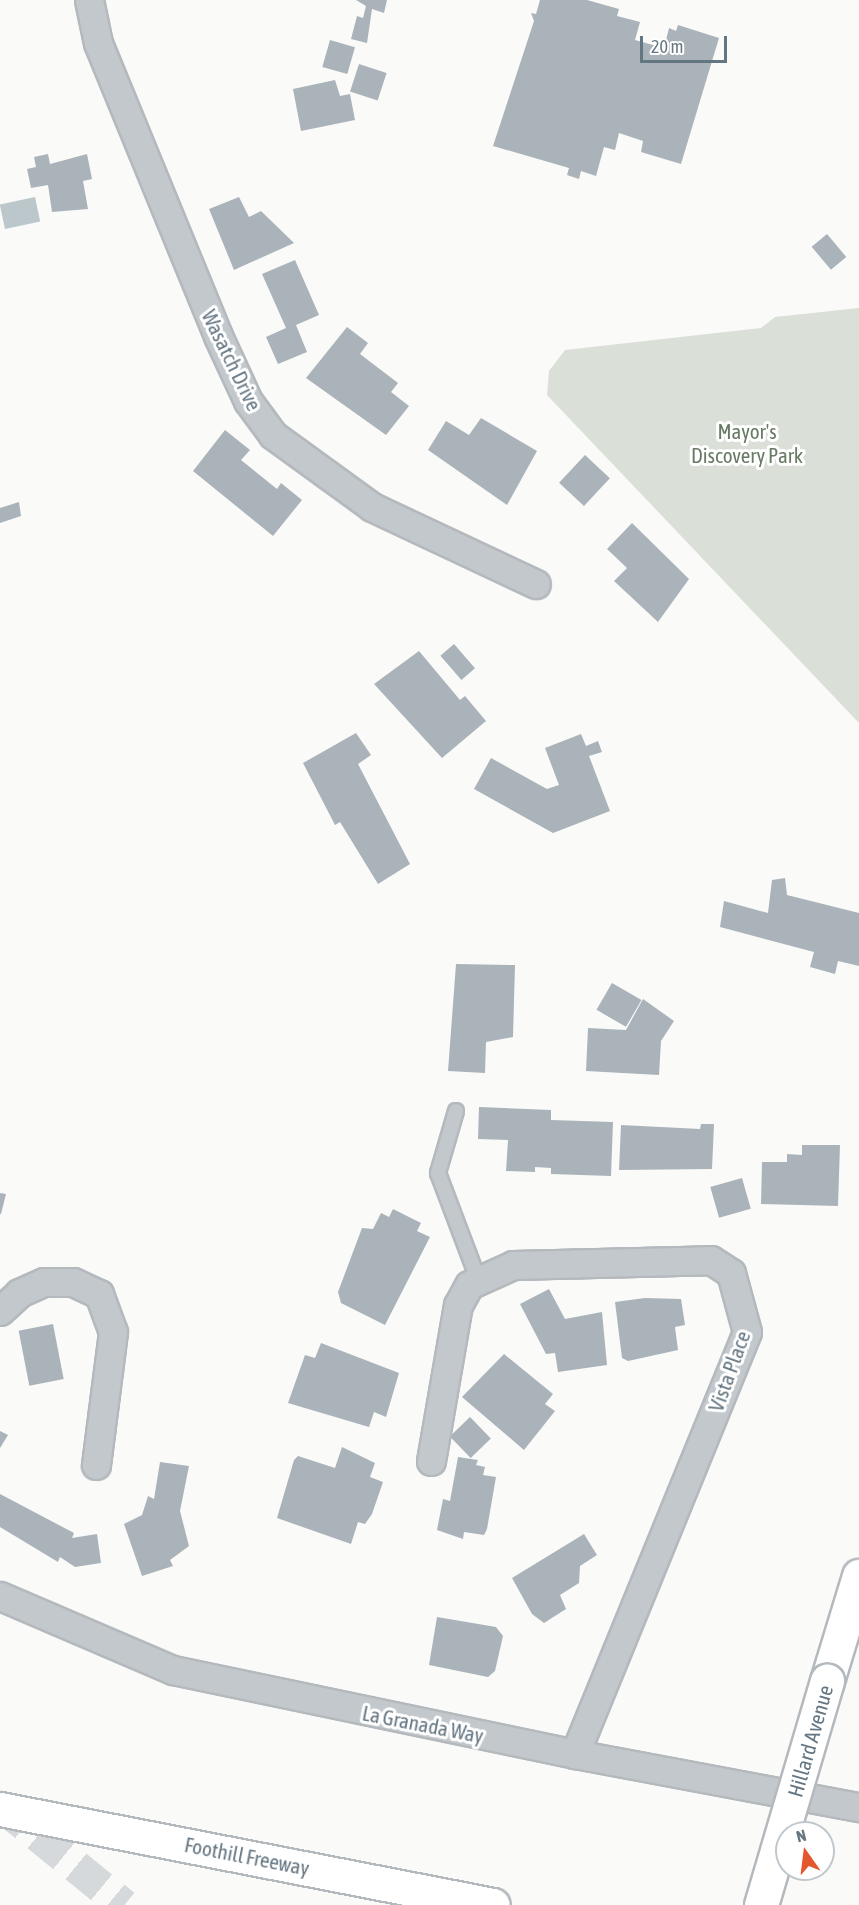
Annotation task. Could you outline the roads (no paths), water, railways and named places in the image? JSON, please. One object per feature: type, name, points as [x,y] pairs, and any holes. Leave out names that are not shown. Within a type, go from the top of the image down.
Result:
[{"type":"highway","name":"Hillard Avenue","points":[[761,1905],[859,1576]]},
{"type":"highway","name":"Foothill Freeway","points":[[0,1809],[494,1905]]},
{"type":"street","name":"Wasatch Drive","points":[[89,0],[98,43],[218,336],[248,401],[267,426],[312,467],[372,507],[536,584]]},
{"type":"street","name":"Vista Place","points":[[430,1461],[458,1305],[478,1280],[513,1265],[711,1260],[731,1273],[743,1300],[747,1332],[575,1754]]},
{"type":"street","points":[[0,1311],[19,1293],[44,1282],[73,1281],[99,1294],[112,1332],[96,1465]]},
{"type":"street","name":"La Granada Way","points":[[0,1596],[173,1670],[575,1754],[859,1807]]},
{"type":"lane","points":[[456,1111],[438,1173],[478,1280]]},
{"type":"tunnel","points":[[0,1804],[124,1905]]},
{"type":"park label","name":"Mayor's Discovery Park","points":[[747,443]]}]
